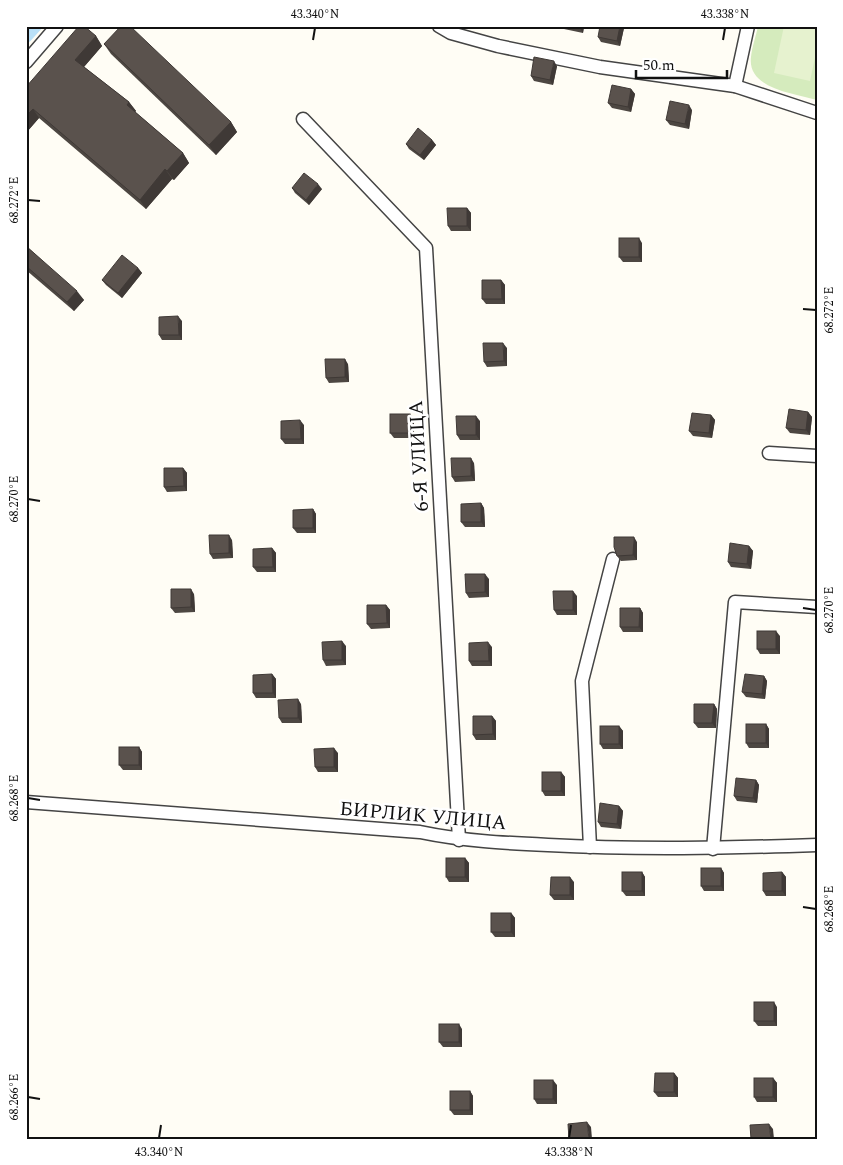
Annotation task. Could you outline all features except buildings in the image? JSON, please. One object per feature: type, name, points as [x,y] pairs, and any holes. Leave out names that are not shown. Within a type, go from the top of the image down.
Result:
[{"type":"street","points":[[26,62],[57,26]]},
{"type":"street","points":[[439,26],[451,33],[498,46],[600,67],[735,86],[817,113]]},
{"type":"street","points":[[735,86],[748,26]]},
{"type":"street","name":"6-Я УЛИЦА","points":[[303,119],[426,248],[459,840]]},
{"type":"street","points":[[769,453],[817,456]]},
{"type":"street","points":[[590,847],[582,681],[613,559]]},
{"type":"street","points":[[713,849],[735,602],[817,607]]},
{"type":"street","name":"БИРЛИК УЛИЦА","points":[[26,802],[420,832],[459,840],[590,847],[713,849],[817,844]]},
{"type":"green space","points":[[758,26],[817,26],[817,100],[774,88],[756,76],[752,68],[751,57]]},
{"type":"green space","points":[[784,26],[817,26],[817,48],[810,81],[774,73]]},
{"type":"waterway","points":[[26,37],[36,26]]}]
